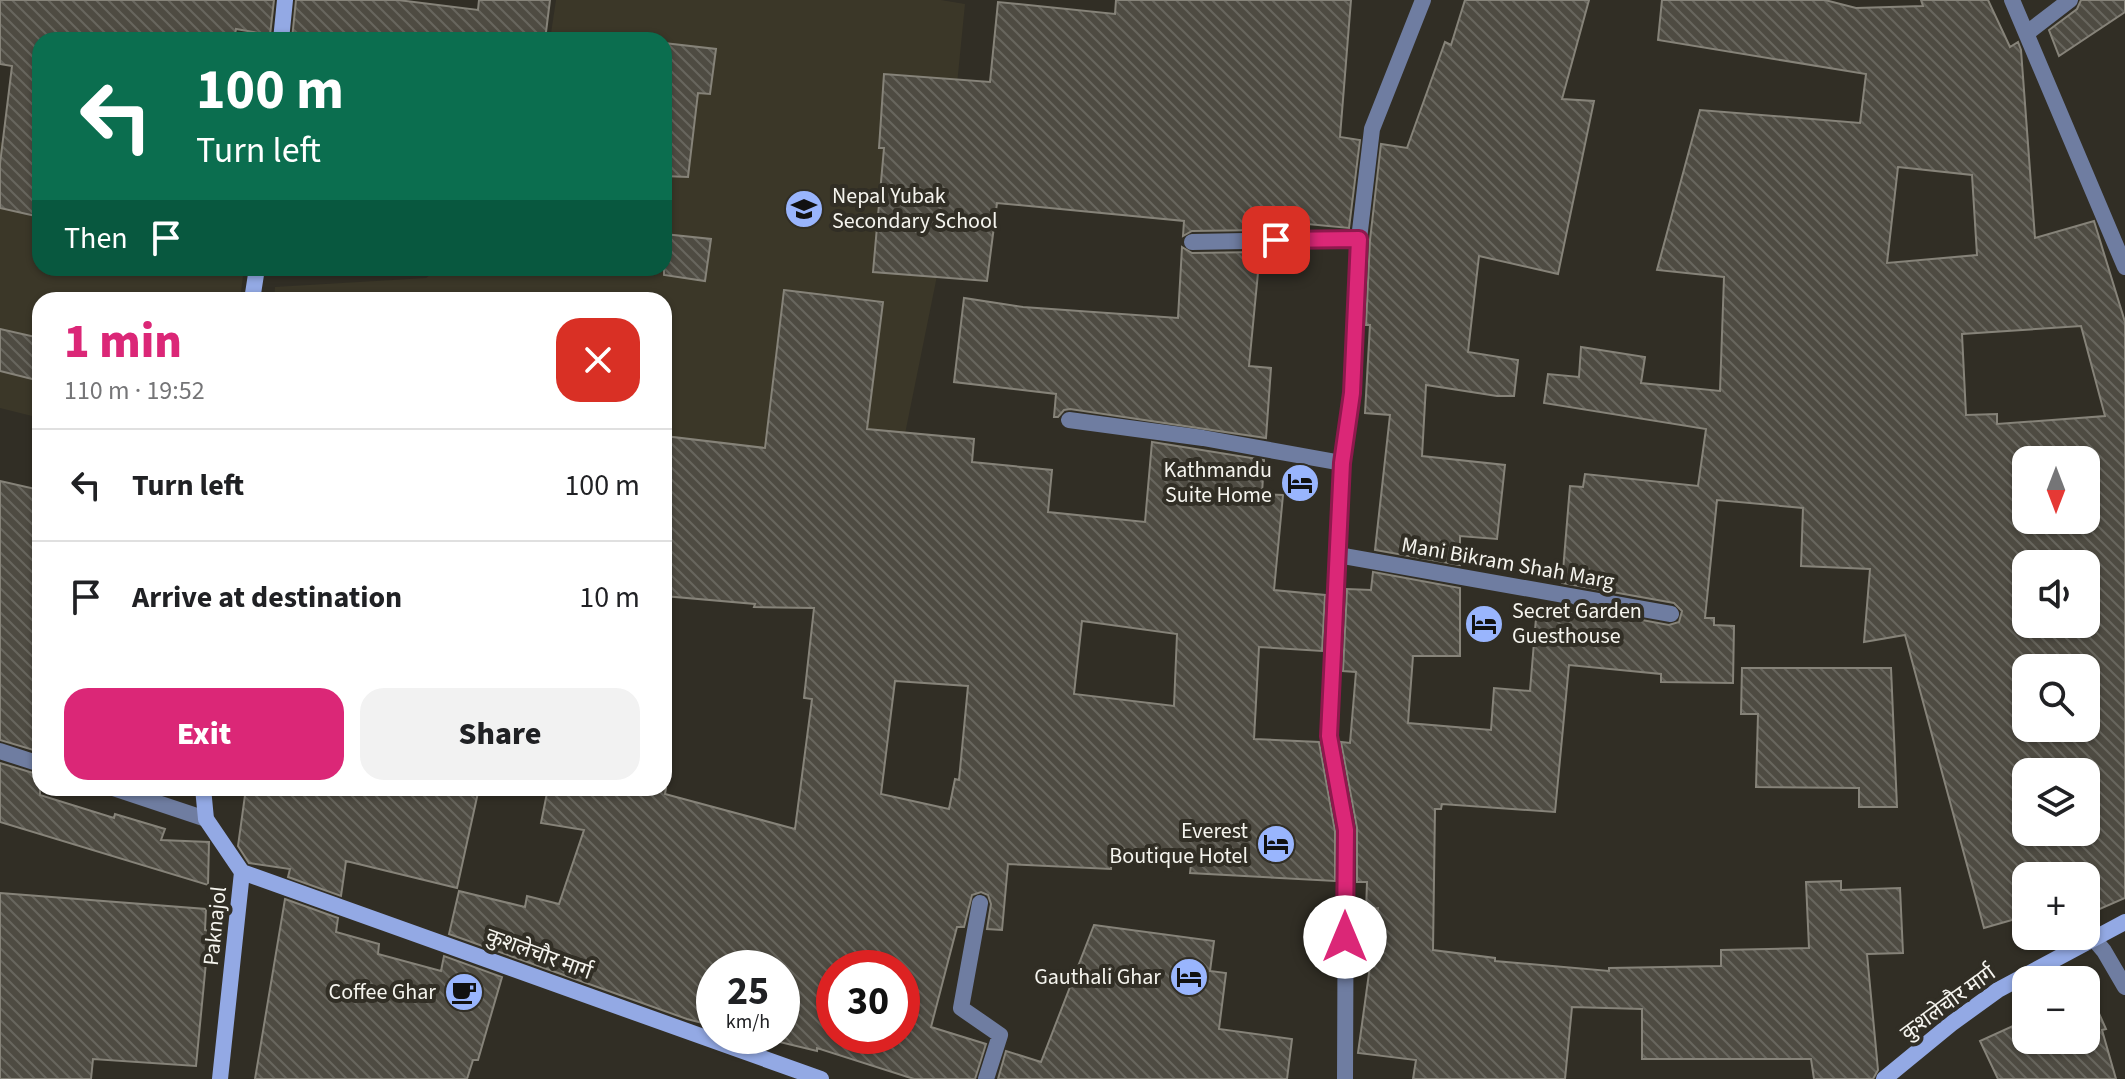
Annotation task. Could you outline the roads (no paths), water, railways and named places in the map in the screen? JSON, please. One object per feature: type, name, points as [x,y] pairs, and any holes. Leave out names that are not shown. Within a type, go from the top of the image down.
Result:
[{"type":"street","points":[[282,32],[285,0]]},
{"type":"street","points":[[1345,1079],[1346,830],[1329,736],[1342,463],[1352,393],[1359,239],[1372,129],[1423,0]]},
{"type":"street","points":[[2012,0],[2125,267]]},
{"type":"street","points":[[2027,33],[2070,0]]},
{"type":"street","points":[[1192,242],[1359,239]]},
{"type":"street","points":[[1069,420],[1203,438],[1342,463]]},
{"type":"street","name":"Mani Bikram Shah Marg","points":[[1338,555],[1671,614]]},
{"type":"street","points":[[0,751],[32,761]]},
{"type":"street","points":[[137,796],[206,819]]},
{"type":"street","name":"Paknajol","points":[[204,796],[206,819],[242,872],[220,1079]]},
{"type":"street","name":"कुशलेचौर मार्ग","points":[[242,872],[821,1079]]},
{"type":"street","points":[[980,903],[961,1008],[1000,1035],[986,1079]]},
{"type":"street","name":"कुशलेचौर मार्ग","points":[[2100,934],[2125,922]]},
{"type":"street","points":[[2100,946],[2125,987]]},
{"type":"street","name":"कुशलेचौर मार्ग","points":[[1884,1079],[1998,990],[2071,950]]},
{"type":"street","points":[[774,1079],[777,1062]]},
{"type":"place","name":"Nepal Yubak Secondary School","points":[[804,209]]},
{"type":"place","name":"Kathmandu Suite Home","points":[[1300,483]]},
{"type":"place","name":"Secret Garden Guesthouse","points":[[1484,624]]},
{"type":"place","name":"Everest Boutique Hotel","points":[[1276,844]]},
{"type":"place","name":"Gauthali Ghar","points":[[1189,977]]},
{"type":"place","name":"Coffee Ghar","points":[[464,992]]}]
